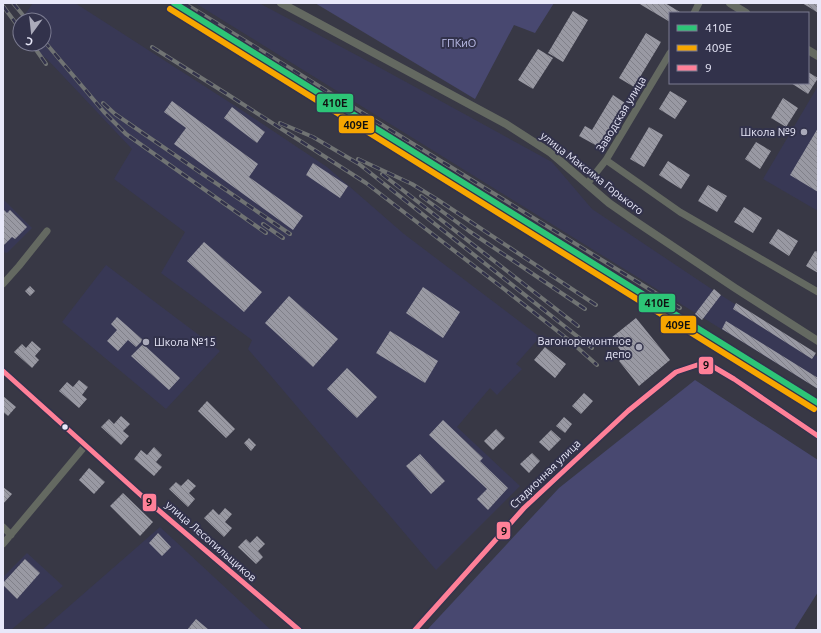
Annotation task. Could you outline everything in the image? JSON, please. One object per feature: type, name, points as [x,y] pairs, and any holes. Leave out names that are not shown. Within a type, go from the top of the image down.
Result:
[{"type":"street","name":"улица Максима Горького","points":[[281,3],[506,124],[551,153],[609,203],[735,288],[818,341]]},
{"type":"street","points":[[695,12],[700,3]]},
{"type":"street","points":[[730,3],[744,12]]},
{"type":"street","points":[[809,51],[818,56]]},
{"type":"street","name":"Заводская улица","points":[[587,184],[606,160],[669,55]]},
{"type":"street","name":"улица Максима Горького","points":[[606,160],[680,212],[818,292]]},
{"type":"street","points":[[3,284],[46,231]]},
{"type":"street","name":"Стадионная улица","points":[[415,630],[524,508],[628,411],[676,372],[697,365],[712,366],[734,379],[818,436]]},
{"type":"street","name":"улица Лесопильщиков","points":[[3,371],[85,446],[299,630]]},
{"type":"street","points":[[3,544],[85,446]]},
{"type":"street","points":[[3,527],[11,534]]},
{"type":"shaded area","points":[[33,3],[75,3],[327,167],[404,234],[540,337],[516,364],[522,369],[497,395],[490,388],[457,427],[520,486],[436,570],[248,349],[252,340],[161,273],[185,232],[114,179],[132,149],[47,59],[37,52],[52,52],[52,12],[27,12]]},
{"type":"shaded area","points":[[195,3],[259,3],[552,162],[592,209],[713,290],[818,357],[818,389]]},
{"type":"shaded area","name":"Школа №9","points":[[818,86],[818,211],[763,179]]},
{"type":"shaded area","points":[[3,199],[32,228],[7,253],[3,252]]},
{"type":"shaded area","name":"Школа №15","points":[[106,265],[220,351],[166,409],[62,322]]},
{"type":"shaded area","points":[[160,527],[271,630],[42,630]]},
{"type":"shaded area","points":[[27,553],[63,586],[11,630],[3,630],[3,577]]},
{"type":"green space","name":"ГПКиО","points":[[315,3],[554,3],[535,33],[514,25],[475,99]]},
{"type":"green space","points":[[695,380],[818,460],[818,592],[794,630],[427,630],[559,488]]},
{"type":"building","points":[[638,3],[665,3],[680,12],[669,12],[669,21]]},
{"type":"building","points":[[802,3],[818,3],[818,13],[812,9]]},
{"type":"building","points":[[573,11],[588,20],[563,62],[548,53]]},
{"type":"building","points":[[646,33],[661,42],[634,87],[619,78]]},
{"type":"building","points":[[538,49],[553,58],[533,89],[518,80]]},
{"type":"building","points":[[809,73],[818,78],[808,94],[793,84],[809,84]]},
{"type":"building","points":[[670,91],[687,101],[675,119],[659,109]]},
{"type":"building","points":[[613,95],[625,103],[599,147],[579,136],[585,126],[592,130]]},
{"type":"building","points":[[783,98],[798,108],[786,127],[771,118]]},
{"type":"building","points":[[172,101],[258,164],[249,177],[303,216],[293,230],[174,144],[186,128],[164,112]]},
{"type":"building","points":[[232,107],[265,132],[257,143],[224,118]]},
{"type":"building","points":[[649,127],[663,135],[644,167],[630,159]]},
{"type":"building","points":[[818,128],[818,192],[790,175]]},
{"type":"building","points":[[756,142],[771,151],[760,169],[745,159]]},
{"type":"building","points":[[668,161],[690,175],[681,189],[659,175]]},
{"type":"building","points":[[313,163],[348,186],[340,198],[306,175]]},
{"type":"building","points":[[708,185],[727,196],[717,212],[698,201]]},
{"type":"building","points":[[744,207],[762,218],[753,233],[734,222]]},
{"type":"building","points":[[3,209],[7,213],[10,210],[27,227],[15,239],[12,237],[3,246]]},
{"type":"building","points":[[778,229],[798,241],[789,256],[769,243]]},
{"type":"building","points":[[204,242],[262,292],[244,312],[187,261]]},
{"type":"building","points":[[815,251],[818,252],[818,273],[806,266]]},
{"type":"building","points":[[30,286],[35,291],[30,296],[25,291]]},
{"type":"building","points":[[423,287],[460,312],[443,338],[406,313]]},
{"type":"building","points":[[714,289],[721,295],[702,320],[695,314]]},
{"type":"building","points":[[289,296],[338,339],[313,367],[265,323]]},
{"type":"building","points":[[736,303],[816,353],[812,359],[733,309]]},
{"type":"building","points":[[117,317],[143,340],[136,347],[128,340],[118,351],[107,341],[117,330],[111,324]]},
{"type":"building","name":"Вагоноремонтное депо","points":[[636,318],[670,360],[639,386],[619,361],[625,356],[611,338]]},
{"type":"building","points":[[726,321],[818,378],[818,389],[722,329]]},
{"type":"building","points":[[390,331],[438,361],[425,383],[376,353]]},
{"type":"building","points":[[32,341],[41,349],[35,356],[39,360],[32,368],[14,352],[22,344],[26,348]]},
{"type":"building","points":[[143,344],[180,378],[169,390],[131,356]]},
{"type":"building","points":[[545,347],[566,364],[555,378],[534,360]]},
{"type":"building","points":[[347,368],[377,397],[357,418],[327,389]]},
{"type":"building","points":[[79,380],[88,387],[82,395],[87,399],[79,408],[59,391],[67,382],[73,387]]},
{"type":"building","points":[[584,393],[593,401],[581,414],[572,406]]},
{"type":"building","points":[[3,396],[16,407],[8,416],[3,412]]},
{"type":"building","points":[[207,401],[235,429],[226,438],[198,411]]},
{"type":"building","points":[[121,416],[130,424],[123,431],[129,436],[121,445],[101,427],[109,419],[114,424]]},
{"type":"building","points":[[564,417],[572,424],[565,433],[556,426]]},
{"type":"building","points":[[443,420],[483,458],[480,461],[508,488],[488,510],[477,499],[487,489],[429,435]]},
{"type":"building","points":[[496,429],[505,438],[493,450],[484,441]]},
{"type":"building","points":[[551,430],[561,439],[549,451],[539,442]]},
{"type":"building","points":[[249,438],[256,445],[251,451],[244,443]]},
{"type":"building","points":[[154,447],[162,455],[156,462],[162,467],[154,476],[134,459],[141,450],[147,455]]},
{"type":"building","points":[[532,453],[540,461],[529,473],[520,464]]},
{"type":"building","points":[[420,454],[445,481],[431,494],[406,466]]},
{"type":"building","points":[[89,468],[105,482],[94,494],[79,480]]},
{"type":"building","points":[[188,479],[196,486],[189,493],[195,499],[188,507],[169,489],[176,482],[181,486]]},
{"type":"building","points":[[3,487],[12,494],[3,504]]},
{"type":"building","points":[[123,493],[153,522],[140,536],[110,506]]},
{"type":"building","points":[[225,508],[232,514],[225,522],[232,528],[224,537],[204,518],[213,509],[219,515]]},
{"type":"building","points":[[158,533],[171,547],[162,556],[149,543]]},
{"type":"building","points":[[257,536],[265,544],[258,551],[263,557],[256,564],[238,547],[246,539],[250,543]]},
{"type":"building","points":[[25,559],[40,573],[17,599],[3,585],[3,583]]},
{"type":"building","points":[[196,619],[209,630],[187,630]]},
{"type":"railway","points":[[13,3],[20,12]]},
{"type":"railway","points":[[184,3],[680,308]]},
{"type":"railway","points":[[3,6],[12,18]]},
{"type":"railway","points":[[152,47],[366,183],[504,289],[570,341],[597,365]]},
{"type":"railway","points":[[52,50],[104,112],[126,134],[266,233]]},
{"type":"railway","points":[[38,52],[46,64]]},
{"type":"railway","points":[[103,103],[115,114],[290,234]]},
{"type":"railway","points":[[280,123],[313,137],[359,164],[592,348]]},
{"type":"railway","points":[[358,159],[412,184],[596,305]]},
{"type":"railway","points":[[382,174],[578,326]]},
{"type":"railway","points":[[421,196],[469,231],[585,309]]},
{"type":"railway","points":[[263,224],[283,238]]},
{"type":"transit line","name":"410E","points":[[174,3],[818,403]]},
{"type":"transit line","name":"409E","points":[[170,9],[814,409]]},
{"type":"transit line","name":"9","points":[[415,630],[524,508],[628,411],[676,372],[697,365],[712,366],[734,379],[818,436]]},
{"type":"transit line","name":"9","points":[[3,371],[143,497],[299,630]]},
{"type":"place","name":"Школа №9","points":[[804,132]]},
{"type":"place","name":"Школа №15","points":[[146,342]]},
{"type":"place","name":"Вагоноремонтное депо","points":[[639,347]]}]
